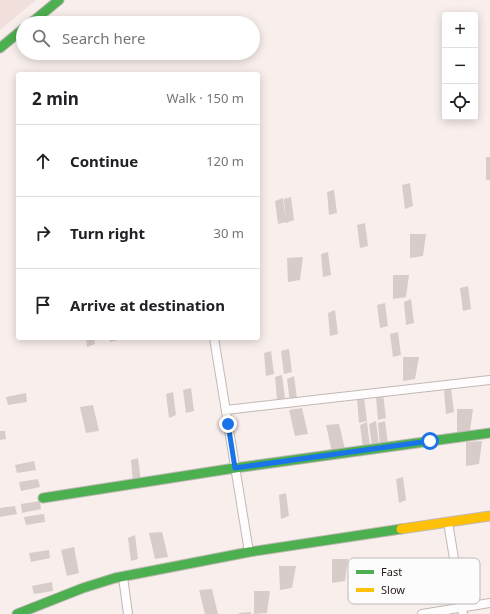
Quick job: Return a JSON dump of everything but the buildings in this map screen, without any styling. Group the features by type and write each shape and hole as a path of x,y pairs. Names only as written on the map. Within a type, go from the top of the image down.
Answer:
{"main road":[{"path":"39,16 59,0"},
{"path":"0,48 16,35"},
{"path":"43,498 235,468 490,433"},
{"path":"17,614 83,588 123,577 249,552 490,516"}],"street":[{"path":"214,340 249,552"},
{"path":"226,410 490,380"},
{"path":"448,522 454,558"},
{"path":"123,577 128,614"},
{"path":"422,614 463,611 490,603"}],"shaded area":[{"path":"0,0 36,0 16,16 0,30"}],"traffic: fast":[{"path":"40,16 59,0"},
{"path":"0,48 16,35"},
{"path":"43,498 235,468 490,433"},
{"path":"17,614 83,588 115,578 249,552 401,529"}],"traffic: slow":[{"path":"401,529 490,516"}],"route":[{"path":"228,424 235,468 430,441"}]}
